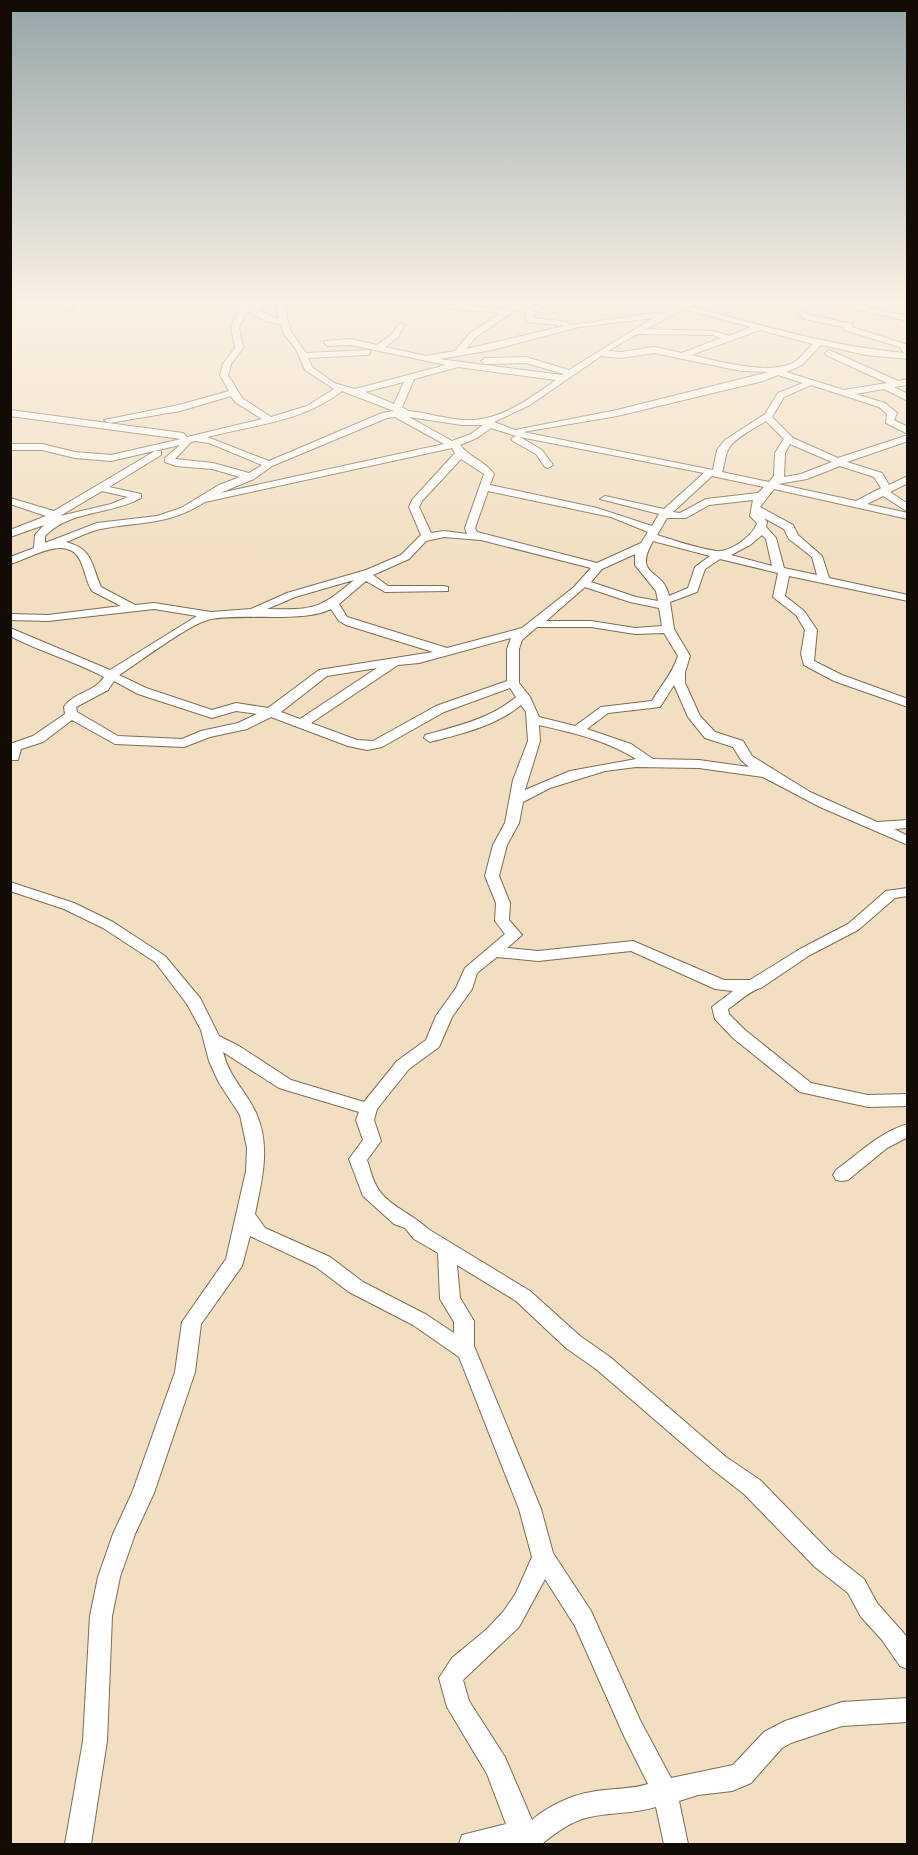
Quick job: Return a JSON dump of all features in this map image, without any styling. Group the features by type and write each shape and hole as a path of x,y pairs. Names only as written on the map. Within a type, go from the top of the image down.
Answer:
{"street":[{"path":"230,388 232,393 249,409 268,419"},
{"path":"10,447 42,447 75,455 116,458 193,440 311,406 329,398 339,388 355,392 399,411 457,446 486,468 489,474 470,528 477,538"},
{"path":"355,392 374,388"},
{"path":"399,411 407,388"},
{"path":"250,612 291,595 369,574 405,557 424,538 426,531 418,521 414,507 417,500 457,446 487,423 547,388"},
{"path":"202,500 508,433 617,413 716,388"},
{"path":"799,388 781,395 767,417 724,447 721,463 713,473 666,514 639,556 640,565 654,578 665,603 668,629 684,656 679,675 681,691 702,728 710,735 738,744 746,759 771,775 839,812 908,841"},
{"path":"828,388 882,405 892,413 890,421 908,431"},
{"path":"843,393 871,388"},
{"path":"889,388 908,398"},
{"path":"98,423 180,408 232,393"},
{"path":"10,561 107,524 159,519 252,475 269,464 399,411 471,424 487,423 539,452 548,465"},
{"path":"10,413 98,423 193,440 211,441 269,464"},
{"path":"767,417 789,440 878,475 884,487 908,509"},
{"path":"508,433 774,484 908,516"},
{"path":"774,484 803,477 908,438"},
{"path":"10,534 55,515 167,449 193,440"},
{"path":"193,440 171,456 170,461 213,466 252,475 337,471"},
{"path":"583,583 633,600 665,603 693,590 700,567 755,537 761,528 762,522 755,516 757,501 779,477 780,453 789,440"},
{"path":"116,458 126,472"},
{"path":"857,505 884,487 905,480"},
{"path":"485,487 520,497 616,517 650,538 781,570 905,596"},
{"path":"42,547 40,535 55,523 116,505 137,496 101,488"},
{"path":"605,499 682,516 706,502 762,496"},
{"path":"10,501 55,515"},
{"path":"756,510 789,527 793,537 817,556 824,579"},
{"path":"761,528 771,538 781,570 779,597 800,613 811,630 807,658 809,663 822,672 908,703"},
{"path":"424,538 444,534 477,538 556,554 597,567"},
{"path":"650,538 597,567 583,583 517,638 513,649 518,690 534,720 534,746 520,780 512,823 500,845 492,876 503,903 502,921 514,935 471,971 464,989 444,1016 428,1049 403,1065 368,1109 365,1120 372,1141 358,1159 369,1191 400,1219 411,1222 421,1234 523,1296 573,1342 603,1363 719,1463 752,1487 823,1560 856,1586 869,1610 890,1632 908,1658"},
{"path":"10,555 42,547 68,546 83,553 88,560 96,589 131,607"},
{"path":"369,574 385,589 444,589"},
{"path":"10,617 48,618 154,606 212,615 250,612 306,613 333,603 369,574"},
{"path":"333,603 337,612 350,623 444,651"},
{"path":"560,603 584,624"},
{"path":"71,714 72,704 104,687 111,670 188,624 212,615"},
{"path":"71,714 116,740 184,743 207,734 234,730 270,712 323,674 395,662 530,628 584,624 635,631 668,629"},
{"path":"10,631 111,670 142,691 212,714 236,707 270,712 367,746 377,744 440,710 518,690"},
{"path":"303,723 395,662"},
{"path":"579,729 605,710 657,705 668,684 679,675"},
{"path":"430,738 495,718 518,690"},
{"path":"13,757 15,747 42,736 71,714"},
{"path":"534,720 579,729 626,747 648,761"},
{"path":"516,800 541,785 581,770 648,761 725,766 771,775"},
{"path":"875,826 908,824"},
{"path":"10,886 69,906 125,933 160,959 194,1002 227,1083 248,1114 255,1136 255,1171 235,1261 192,1322 185,1372 143,1493 124,1534 109,1577 101,1616 95,1741 78,1845"},
{"path":"494,952 538,956 633,946 721,985 735,988 746,986 853,927 891,894 908,891"},
{"path":"746,986 740,994 720,1007 721,1016 739,1034 802,1086 868,1101 908,1100"},
{"path":"211,1039 233,1050 285,1084 368,1109"},
{"path":"842,1175 857,1165 880,1143 908,1130"},
{"path":"245,1214 258,1233 323,1262 357,1287 383,1303 420,1320 465,1350"},
{"path":"447,1250 450,1299 464,1322 465,1350 530,1509 543,1557 583,1619 632,1728 665,1792 676,1845"},
{"path":"527,1836 491,1756 455,1696 452,1678 458,1667 497,1635 513,1617 523,1602 543,1557"},
{"path":"471,1845 527,1836 574,1809 591,1804 633,1801 665,1792 732,1779 742,1774 772,1740 785,1733 842,1714 908,1710"}]}
